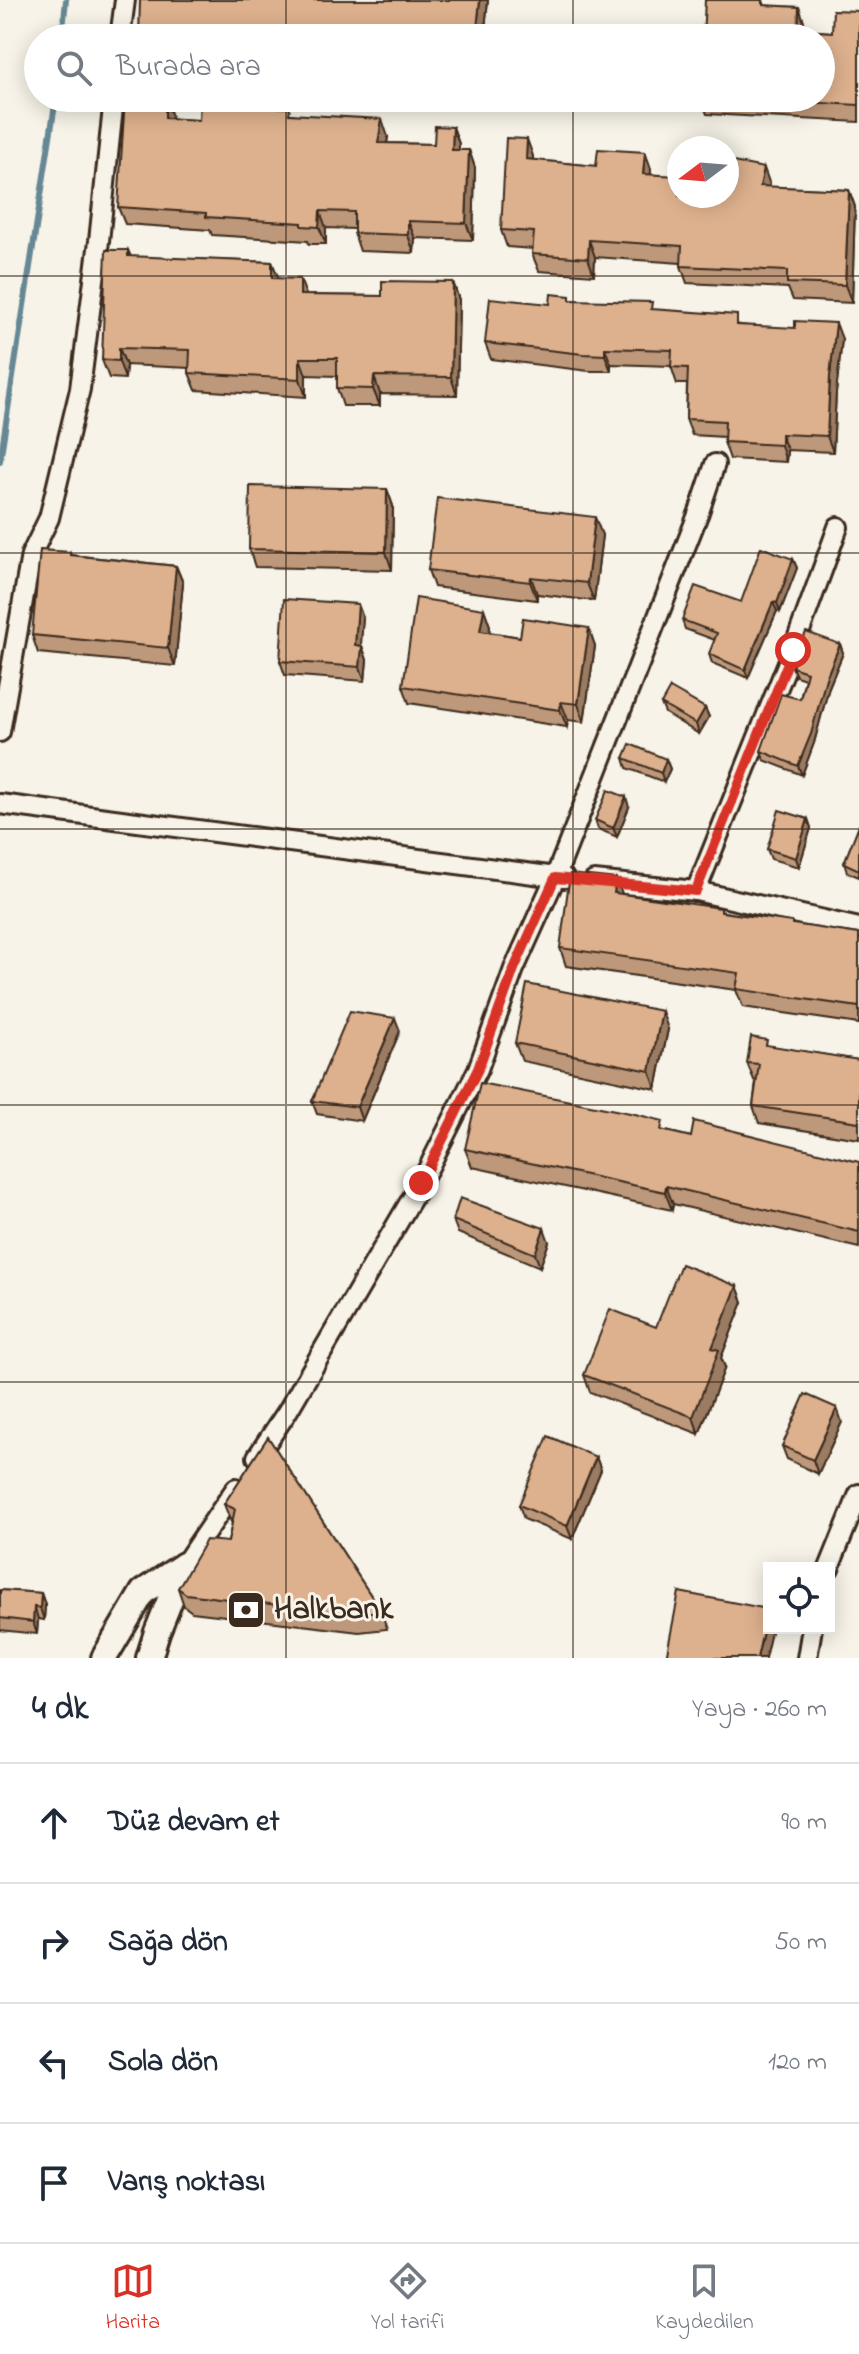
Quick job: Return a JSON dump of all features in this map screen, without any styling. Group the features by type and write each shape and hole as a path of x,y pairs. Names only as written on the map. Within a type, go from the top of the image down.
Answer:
{"street":[{"path":"122,24 125,0"},
{"path":"0,732 31,555 49,518 80,389 113,112"},
{"path":"149,1658 184,1565 287,1412 421,1183 478,1069 514,969 555,878 715,464"},
{"path":"696,891 793,650 838,527"},
{"path":"0,804 555,878 696,891 859,928"},
{"path":"831,1562 859,1494"},
{"path":"104,1658 143,1592 184,1565"},
{"path":"807,1658 811,1634"}],"building":[{"path":"140,0 480,0 477,24 139,24"},
{"path":"705,0 763,0 763,5 799,7 798,24 704,24"},
{"path":"833,10 859,11 859,105 835,104"},
{"path":"124,112 165,112 165,118 199,120 199,112 289,112 382,119 378,143 434,144 435,126 453,127 452,150 469,150 466,223 408,221 408,235 354,233 354,212 320,211 319,227 302,226 302,223 206,217 206,213 118,207"},
{"path":"506,138 527,139 526,159 596,166 598,149 645,152 643,174 667,175 667,208 739,208 739,163 764,168 760,186 849,190 845,285 787,283 787,271 681,266 682,246 589,240 588,258 532,254 534,232 501,230"},
{"path":"106,250 128,250 128,256 272,262 272,278 300,279 300,295 382,296 382,281 453,282 451,377 374,376 373,389 337,388 337,358 300,358 300,379 189,373 190,350 119,348 119,361 102,360"},
{"path":"551,294 570,296 570,300 652,302 651,309 737,315 737,325 795,328 795,321 836,323 827,436 781,434 781,445 724,442 725,421 686,419 688,368 671,367 672,350 605,348 605,355 485,343 490,298 550,304"},
{"path":"250,486 387,489 386,552 249,549"},
{"path":"437,498 595,517 587,583 531,577 530,582 428,570"},
{"path":"761,547 793,559 777,603 773,602 745,670 709,654 717,633 682,620 695,586 741,602"},
{"path":"40,550 176,566 168,648 32,635"},
{"path":"416,598 484,609 480,631 520,637 523,618 589,628 578,704 561,702 560,710 403,686"},
{"path":"284,599 358,604 355,645 362,646 360,667 280,661"},
{"path":"806,632 840,644 798,766 761,751 781,694 800,699 807,672 792,667"},
{"path":"670,688 705,708 696,724 661,704"},
{"path":"630,744 666,759 661,773 624,758"},
{"path":"608,790 626,797 613,828 595,820"},
{"path":"779,810 808,819 796,858 767,849"},
{"path":"859,825 859,870 844,863"},
{"path":"570,874 616,879 614,893 721,908 721,912 859,934 859,1007 736,989 739,973 560,948"},
{"path":"527,984 662,1011 650,1071 515,1043"},
{"path":"350,1011 395,1018 357,1107 312,1101"},
{"path":"751,1037 767,1040 766,1045 859,1060 859,1122 753,1106 759,1064 747,1063"},
{"path":"480,1083 663,1121 661,1130 691,1137 694,1121 859,1162 859,1232 666,1186 665,1192 465,1149"},
{"path":"460,1198 544,1228 535,1254 453,1220"},
{"path":"681,1264 737,1286 712,1348 719,1350 693,1417 584,1375 610,1309 656,1327"},
{"path":"805,1394 837,1408 813,1460 782,1446"},
{"path":"548,1436 596,1457 567,1526 519,1505"},
{"path":"268,1437 381,1611 352,1614 186,1594 178,1588 206,1540 228,1542 235,1509 224,1504"},
{"path":"0,1590 41,1593 40,1608 34,1607 33,1622 0,1618"},
{"path":"679,1592 763,1608 763,1631 757,1658 666,1658"}],"waterway":[{"path":"63,24 66,0"},
{"path":"0,461 54,112"}],"place":[{"name":"Halkbank","path":"246,1610"}],"route":[{"path":"421,1183 478,1069 514,969 555,878 696,891 793,650"}]}
